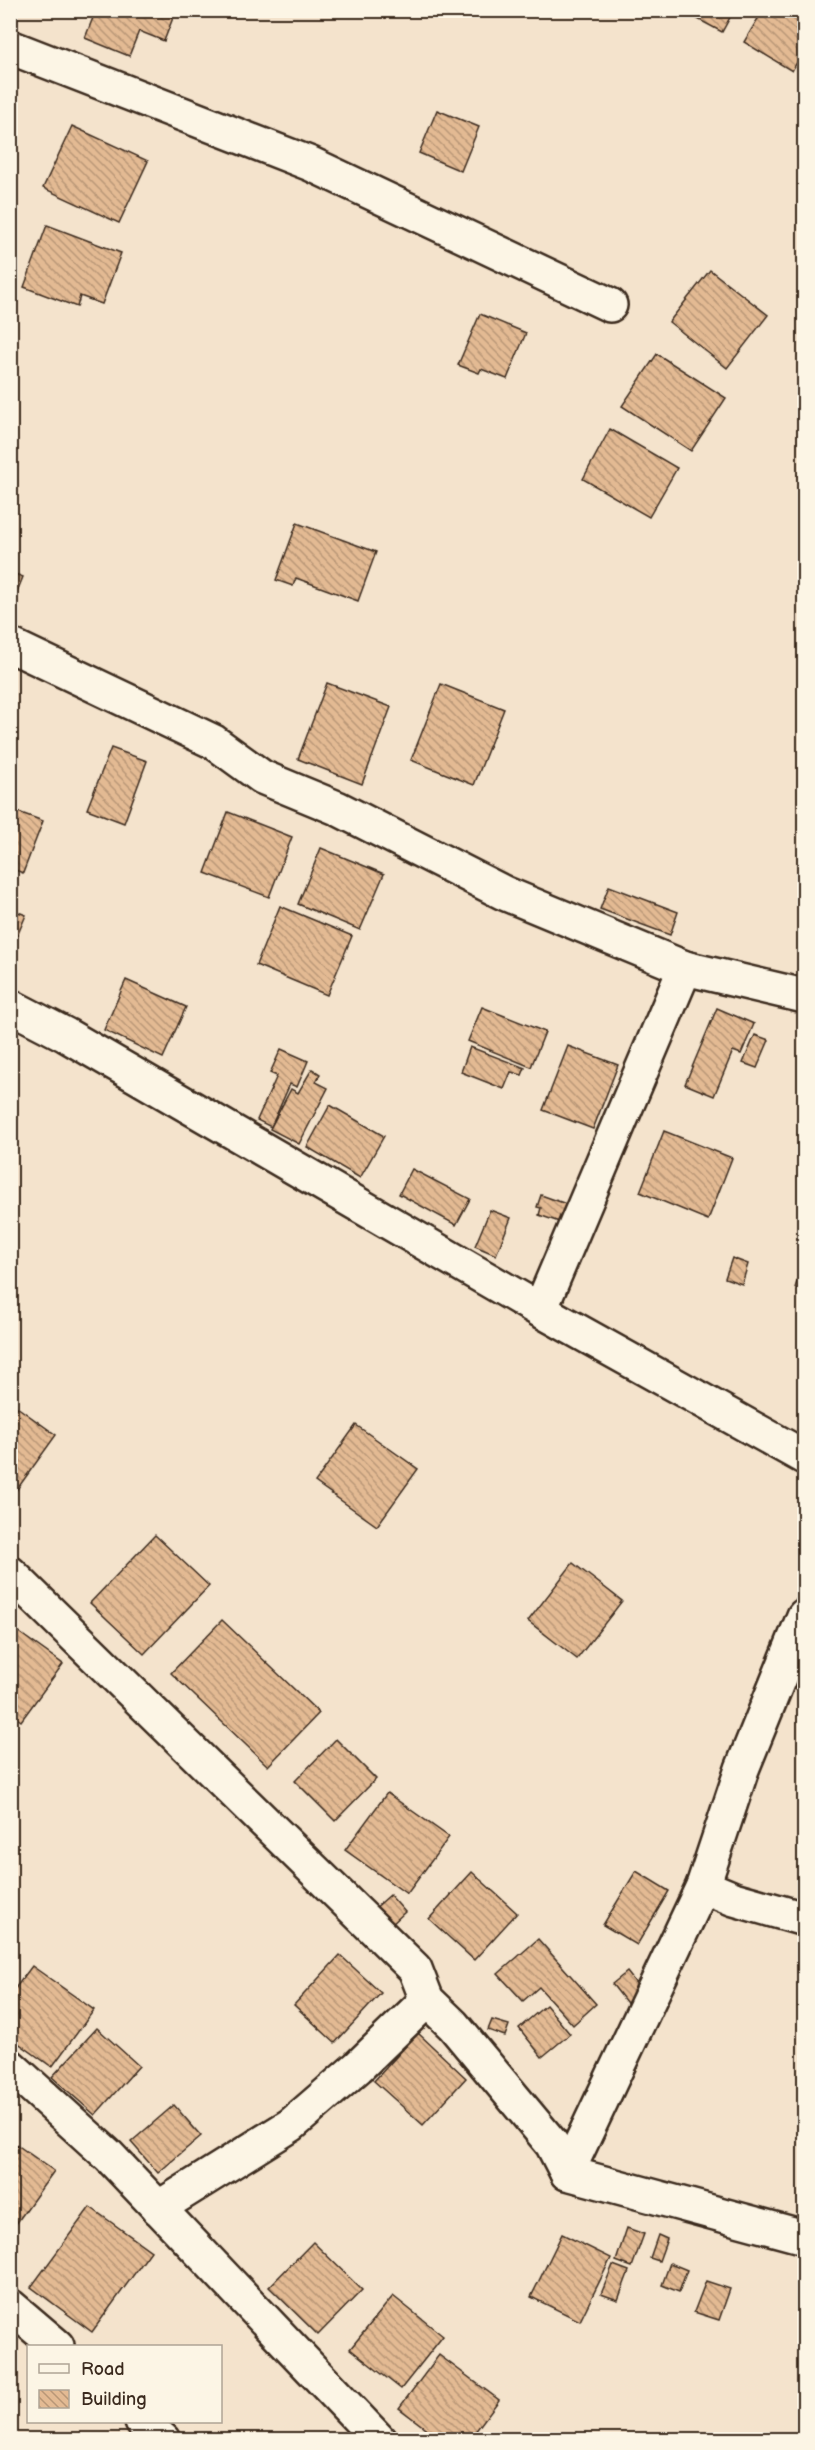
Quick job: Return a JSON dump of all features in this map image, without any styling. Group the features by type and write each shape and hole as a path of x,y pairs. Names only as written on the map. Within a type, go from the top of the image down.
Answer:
{"street":[{"path":"10,48 311,164 610,305"},
{"path":"10,645 214,742 262,777 337,808 504,893 685,968 804,996"},
{"path":"540,1310 685,968"},
{"path":"10,1006 66,1035 540,1310 804,1457"},
{"path":"10,1573 415,1969 427,2000 468,2042 552,2144 567,2173 804,2237"},
{"path":"567,2173 702,1886 742,1769 804,1616"},
{"path":"702,1886 734,1899 804,1919"},
{"path":"158,2208 291,2125 358,2067 427,2000"},
{"path":"10,2066 109,2156 378,2439"},
{"path":"10,2306 56,2345"},
{"path":"144,2423 163,2439"}],"building":[{"path":"96,10 176,10 164,41 139,31 129,56 85,38"},
{"path":"681,10 734,10 722,32"},
{"path":"763,10 804,10 804,50 792,71 744,42"},
{"path":"437,110 479,127 461,171 419,153"},
{"path":"72,126 148,161 119,223 43,188"},
{"path":"47,225 121,253 102,304 80,296 77,307 24,287"},
{"path":"710,270 768,315 727,368 669,322"},
{"path":"480,314 526,333 507,379 481,369 479,373 458,365"},
{"path":"657,354 726,398 691,451 622,406"},
{"path":"610,429 677,468 649,517 583,479"},
{"path":"297,523 376,552 358,601 296,578 293,586 276,580"},
{"path":"10,572 23,577 10,609"},
{"path":"327,683 391,707 362,784 298,759"},
{"path":"441,684 504,709 474,785 411,760"},
{"path":"111,748 147,761 124,823 87,809"},
{"path":"10,809 43,821 23,873 10,868"},
{"path":"228,812 292,837 269,897 205,873"},
{"path":"321,848 384,874 360,930 298,904"},
{"path":"609,886 678,912 670,935 600,909"},
{"path":"280,906 352,936 327,995 256,965"},
{"path":"10,909 26,915 10,953"},
{"path":"126,980 186,1007 163,1058 104,1030"},
{"path":"482,1007 545,1032 531,1067 468,1041"},
{"path":"717,1008 754,1024 741,1054 733,1051 714,1096 685,1084"},
{"path":"755,1035 769,1040 757,1068 743,1063"},
{"path":"568,1046 618,1065 593,1129 543,1110"},
{"path":"470,1047 525,1068 522,1075 511,1072 504,1089 461,1072"},
{"path":"281,1049 308,1061 297,1087 290,1084 271,1127 257,1120 277,1076 270,1073"},
{"path":"312,1069 320,1074 316,1082 328,1088 299,1144 270,1129 291,1089 298,1093"},
{"path":"330,1105 384,1136 360,1178 307,1147"},
{"path":"664,1131 732,1158 708,1220 640,1192"},
{"path":"412,1169 470,1199 456,1225 399,1194"},
{"path":"541,1195 572,1206 565,1224 539,1215 541,1208 537,1207"},
{"path":"490,1210 511,1218 496,1255 475,1246"},
{"path":"732,1258 748,1264 742,1284 725,1278"},
{"path":"804,1260 804,1291 795,1288"},
{"path":"10,1402 56,1435 15,1492 10,1489"},
{"path":"356,1425 418,1469 377,1526 315,1482"},
{"path":"155,1535 209,1586 144,1654 90,1603"},
{"path":"573,1563 622,1601 577,1659 528,1621"},
{"path":"222,1620 319,1713 268,1766 171,1673"},
{"path":"10,1626 63,1664 21,1721 10,1713"},
{"path":"336,1739 376,1779 335,1821 295,1781"},
{"path":"387,1793 449,1837 407,1894 345,1850"},
{"path":"636,1871 669,1891 637,1945 603,1925"},
{"path":"472,1872 517,1913 474,1960 429,1919"},
{"path":"390,1895 405,1912 389,1927 373,1910"},
{"path":"538,1939 596,2004 573,2025 539,1987 523,2001 498,1974"},
{"path":"340,1955 381,1993 335,2043 294,2005"},
{"path":"32,1966 94,2010 52,2067 10,2037 10,1995"},
{"path":"627,1972 645,1995 630,2007 612,1984"},
{"path":"546,2005 570,2034 542,2057 519,2028"},
{"path":"492,2020 509,2025 505,2036 488,2030"},
{"path":"97,2028 139,2066 95,2115 52,2077"},
{"path":"418,2033 466,2078 423,2125 374,2081"},
{"path":"174,2105 201,2136 158,2173 131,2142"},
{"path":"10,2140 54,2171 13,2228 10,2227"},
{"path":"90,2207 151,2251 92,2332 31,2287"},
{"path":"627,2228 644,2234 632,2267 616,2261"},
{"path":"562,2234 611,2258 580,2321 531,2297"},
{"path":"658,2235 667,2239 659,2261 650,2258"},
{"path":"313,2242 362,2290 318,2335 269,2287"},
{"path":"670,2263 687,2270 679,2292 662,2285"},
{"path":"613,2265 629,2271 618,2300 601,2294"},
{"path":"706,2281 730,2289 719,2320 694,2312"},
{"path":"393,2296 443,2336 401,2389 350,2349"},
{"path":"439,2355 499,2400 469,2440 441,2440 399,2408"}]}
